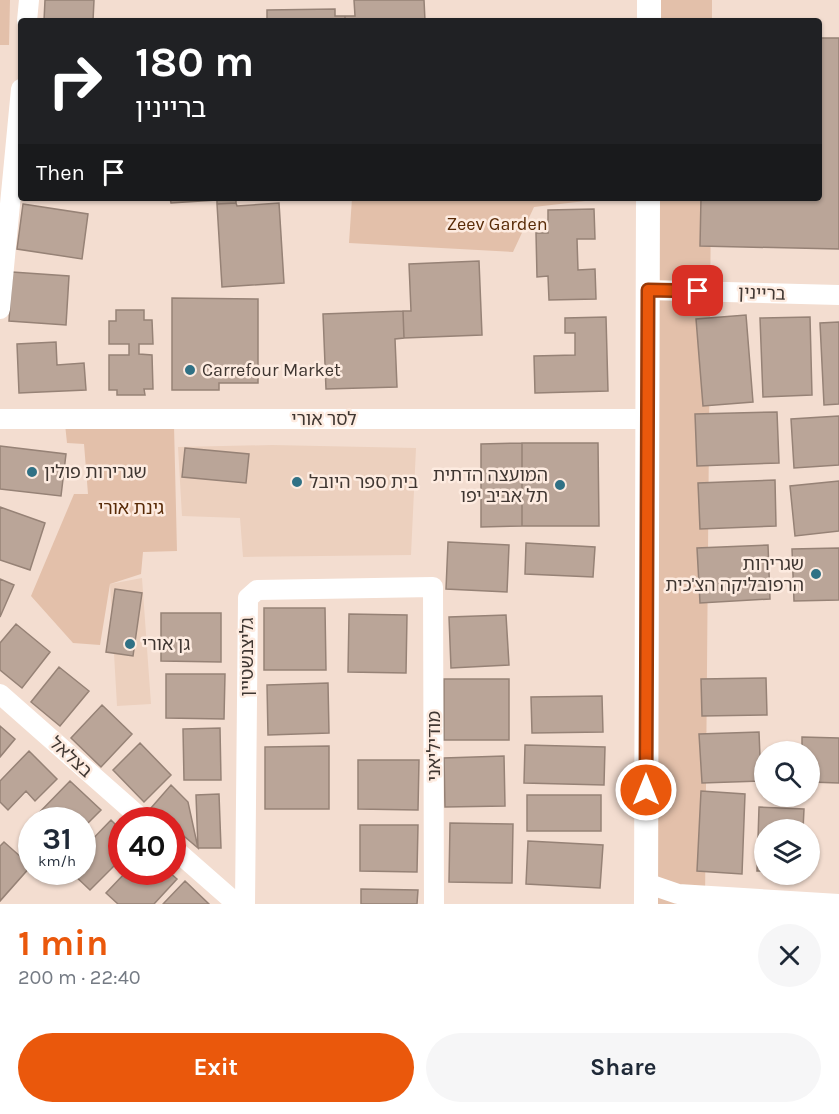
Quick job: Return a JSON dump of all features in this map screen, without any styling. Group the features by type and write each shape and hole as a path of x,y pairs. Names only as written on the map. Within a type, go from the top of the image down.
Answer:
{"street":[{"path":"27,18 29,0"},
{"path":"649,0 649,18"},
{"path":"0,309 18,120"},
{"path":"648,201 646,893 839,904"},
{"name":"בריינין","path":"648,290 839,295"},
{"name":"לסר אורי","path":"0,419 648,419"},
{"name":"גליצנשטיין","path":"245,904 248,598 257,590 433,587"},
{"name":"מודיליאני","path":"433,587 434,904"},
{"name":"בצלאל","path":"0,694 128,807"},
{"path":"186,859 237,904"}],"shaded area":[{"name":"בית ספר היובל","path":"272,445 416,448 411,555 243,557 240,518 182,516 178,447"},
{"name":"גן אורי","path":"142,578 151,704 117,706 110,584"}],"green space":[{"path":"0,0 10,0 9,45 0,45"},
{"path":"650,0 712,0 712,18 650,18"},
{"name":"Zeev Garden","path":"352,201 585,201 534,207 513,252 349,243"},
{"path":"649,201 711,201 705,904 655,904"},
{"name":"גינת אורי","path":"65,424 174,425 177,551 143,552 141,574 110,584 100,645 73,643 31,596 74,494 88,494 84,444 67,443"}],"building":[{"path":"45,0 94,0 93,18 44,18"},
{"path":"354,0 424,0 425,18 345,18 345,16 355,16"},
{"path":"335,9 335,16 345,16 345,18 267,18 267,10"},
{"path":"822,38 839,38 839,249 700,246 701,201 822,201"},
{"path":"171,201 202,201 171,203"},
{"path":"217,201 236,201 236,203 217,204"},
{"path":"236,203 237,206 279,203 284,283 222,287 217,204"},
{"path":"23,204 88,214 82,259 17,249"},
{"path":"594,209 595,239 577,239 578,270 595,269 596,299 549,300 548,276 537,277 536,233 548,233 548,210"},
{"path":"479,261 482,335 404,338 403,311 411,311 409,264"},
{"path":"12,272 69,276 66,325 9,321"},
{"path":"172,298 258,299 258,383 219,383 219,390 172,390"},
{"path":"116,310 144,310 144,320 152,320 153,344 139,344 139,354 152,355 153,389 144,389 145,395 117,395 117,390 109,390 109,355 129,355 129,344 109,344 109,321 116,321"},
{"path":"403,311 404,338 395,339 397,387 326,389 323,314"},
{"path":"746,315 753,402 703,406 696,319"},
{"path":"606,317 608,391 535,393 534,356 575,355 575,333 565,333 565,318"},
{"path":"810,317 812,395 763,397 760,318"},
{"path":"839,322 839,404 824,405 820,323"},
{"path":"56,342 57,365 84,363 86,390 19,393 17,344"},
{"path":"777,412 779,463 697,466 695,414"},
{"path":"839,416 839,465 794,468 791,419"},
{"path":"522,443 522,526 481,527 481,444"},
{"name":"המועצה הדתית תל אביב יפו","path":"522,443 598,443 599,526 522,526"},
{"name":"שגרירות פולין","path":"0,446 66,454 61,496 0,489"},
{"path":"185,448 249,454 246,483 182,477"},
{"path":"775,480 776,526 700,529 698,483"},
{"path":"839,481 839,531 795,536 790,486"},
{"path":"0,507 45,523 30,570 0,560"},
{"path":"448,542 509,545 507,592 446,589"},
{"path":"526,543 595,547 593,577 525,574"},
{"path":"768,545 770,599 700,603 697,548"},
{"name":"שגרירות הרפובליקה הצ'כית","path":"839,548 839,600 794,601 792,549"},
{"path":"0,579 14,585 0,617"},
{"path":"115,589 142,593 133,656 106,652"},
{"path":"264,608 325,608 326,670 264,670"},
{"path":"161,613 221,613 221,662 161,661"},
{"path":"349,614 407,615 406,673 348,672"},
{"path":"506,615 509,665 451,668 449,617"},
{"path":"16,624 50,652 22,688 0,670 0,643"},
{"path":"59,667 89,691 60,726 31,702"},
{"path":"166,674 225,674 224,719 166,718"},
{"path":"766,678 767,715 702,716 701,679"},
{"path":"444,679 509,679 509,740 444,740"},
{"path":"328,683 329,733 268,735 267,685"},
{"path":"602,696 603,732 532,733 531,697"},
{"path":"102,705 132,734 101,767 71,738"},
{"path":"0,726 15,739 0,757"},
{"path":"220,728 221,780 184,780 183,729"},
{"path":"759,732 759,741 754,741 754,781 702,783 699,734"},
{"path":"802,737 839,738 839,783 820,782 820,741 802,741"},
{"path":"140,743 171,775 144,802 113,770"},
{"path":"525,745 605,747 604,785 524,783"},
{"path":"329,746 329,809 265,809 265,747"},
{"path":"29,751 57,779 35,801 26,791 8,810 0,802 0,781"},
{"path":"504,756 505,806 445,807 444,758"},
{"path":"358,760 419,760 418,810 358,809"},
{"path":"70,781 101,810 96,815 96,807 45,807"},
{"path":"171,785 188,802 198,848 186,838 186,807 152,807"},
{"path":"701,791 745,794 742,874 697,871"},
{"path":"219,794 221,848 198,848 196,795"},
{"path":"527,795 601,795 601,831 527,831"},
{"path":"759,807 804,809 804,819 759,819"},
{"path":"108,823 108,872 96,884 96,836"},
{"path":"450,823 513,824 512,883 449,882"},
{"path":"360,825 418,825 417,872 360,871"},
{"path":"528,841 603,845 600,888 526,884"},
{"path":"4,842 18,854 18,881 0,901 0,846"},
{"path":"186,882 209,904 163,904 181,885 186,885"},
{"path":"85,885 95,885 90,890"},
{"path":"114,885 171,885 154,904 118,904 106,893"},
{"path":"361,889 418,890 417,904 361,904"}],"place":[{"name":"Carrefour Market","path":"190,370"},
{"name":"שגרירות פולין","path":"32,472"},
{"name":"בית ספר היובל","path":"297,482"},
{"name":"המועצה הדתית תל אביב יפו","path":"560,485"},
{"name":"שגרירות הרפובליקה הצ'כית","path":"816,574"},
{"name":"גן אורי","path":"130,644"}],"route":[{"path":"646,790 648,290 698,291"}]}
